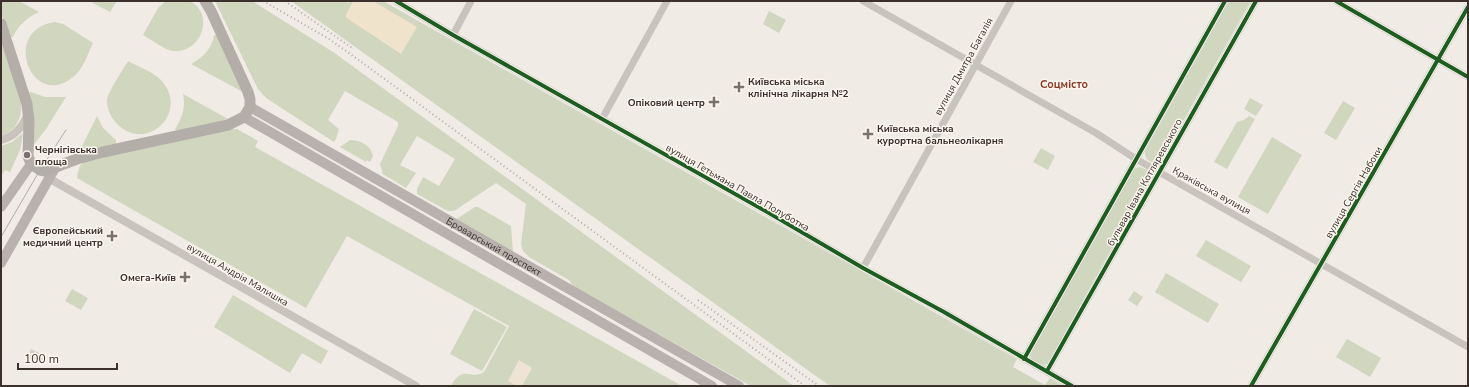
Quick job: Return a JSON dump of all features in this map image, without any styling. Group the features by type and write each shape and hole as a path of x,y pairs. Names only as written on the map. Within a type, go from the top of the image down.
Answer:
{"highway":[{"path":"1,24 27,104 28,156 31,164 40,170 45,171 76,159 103,152 228,125 244,117 250,107 248,92 205,1"}],"main road":[{"name":"Броварський проспект","path":"250,107 739,386"},
{"name":"Броварський проспект","path":"244,117 712,386"},
{"path":"1,207 31,164"},
{"path":"1,263 56,168"}],"street":[{"name":"вулиця Гетьмана Павла Полуботка","path":"396,1 453,35 770,213 863,268 944,312 1072,386"},
{"path":"453,35 471,1"},
{"path":"602,119 667,1"},
{"name":"Краківська вулиця","path":"863,1 1096,133 1136,159 1468,347"},
{"name":"вулиця Дмитра Багалія","path":"863,268 1011,1"},
{"name":"бульвар Івана Котляревського","path":"1024,359 1225,1"},
{"name":"бульвар Івана Котляревського","path":"1047,371 1256,1"},
{"path":"1336,1 1468,76"},
{"name":"вулиця Сергія Набоки","path":"1251,386 1468,7"},
{"path":"1,140 18,131 25,122 28,114"},
{"name":"вулиця Андрія Малишка","path":"50,179 416,386"}],"green space":[{"path":"1,1 19,1 39,12 24,22 13,37 9,37 1,13"},
{"path":"89,1 117,1 110,12"},
{"path":"166,1 191,2 198,8 202,15 202,32 191,46 183,50 173,51 162,47 143,35 158,8"},
{"path":"215,1 252,1 333,52 794,386 751,386 574,287 569,280 529,257 523,251 521,244 526,204 496,183 454,211 448,211 417,194 417,189 423,177 439,186 455,159 417,136 400,165 416,173 406,188 383,174 380,164 398,126 398,122 345,91 328,120 339,129 334,142 266,98 258,89"},
{"path":"291,1 344,1 348,3 350,1 383,1 1017,359 1013,367 1045,385 1050,378 1063,386 830,386"},
{"path":"1229,1 1251,1 1161,160 1155,163 1150,162 1145,155 1145,151"},
{"path":"769,11 786,20 779,33 763,24"},
{"path":"55,22 63,24 93,43 77,74 58,85 45,84 35,77 28,65 26,52 29,39 38,28"},
{"path":"214,35 218,35 243,92 191,64 206,52 213,40"},
{"path":"1,43 21,99 21,111 18,121 12,130 1,136"},
{"path":"128,61 157,76 169,92 171,105 167,117 160,126 149,132 137,134 125,130 113,119 108,110 108,96"},
{"path":"31,92 45,97 66,97 46,129 32,147 34,127 29,93"},
{"path":"183,94 228,119 178,132 175,129 183,112"},
{"path":"1250,98 1263,105 1256,116 1244,109"},
{"path":"1343,101 1355,108 1336,140 1324,133"},
{"path":"97,116 103,128 116,140 116,144 79,152"},
{"path":"1249,116 1255,119 1227,169 1214,162 1237,122 1244,120"},
{"path":"230,129 237,129 258,141 255,147 682,386 451,386 459,375 475,375 484,372 509,326 347,236 306,308 77,178 79,168 86,160"},
{"path":"23,133 20,150 10,172 5,170 1,176 1,146 12,142"},
{"path":"1272,137 1302,155 1268,214 1238,197"},
{"path":"350,140 361,142 370,149 373,156 370,162 367,160 366,162 340,147"},
{"path":"1041,148 1055,156 1048,170 1033,162"},
{"path":"1139,167 1148,170 1150,179 1048,363 1043,365 1038,364 1031,358 1030,355 1134,169"},
{"path":"475,207 478,207 511,226 513,252 455,220"},
{"path":"1206,240 1251,266 1241,282 1196,256"},
{"path":"1166,273 1219,304 1208,323 1155,292"},
{"path":"72,289 88,298 81,310 65,301"},
{"path":"1134,291 1143,297 1137,306 1128,300"},
{"path":"233,295 328,351 321,364 302,353 290,373 214,327"},
{"path":"474,309 507,327 482,371 450,354"},
{"path":"1347,339 1381,358 1370,377 1336,357"},
{"path":"31,349 45,356 41,364 27,357"}],"sand":[{"path":"353,1 373,1 417,27 401,54 345,17"}],"shaded area":[{"path":"519,360 532,368 522,386 517,386 508,381"}],"tram line":[{"path":"1,237 40,170 66,130"}],"railway":[{"path":"263,1 329,39 349,53 805,386"},
{"path":"285,1 352,48"},
{"path":"698,300 819,386"}],"cycle path":[{"path":"396,1 453,35 769,213 863,268 944,312 1072,386"},
{"path":"1024,359 1225,1"},
{"path":"1047,371 1256,1"},
{"path":"1336,1 1468,77"},
{"path":"1251,386 1468,7"}],"place":[{"name":"Київська міська клінічна лікарня №2","path":"739,87"},
{"name":"Опіковий центр","path":"714,102"},
{"name":"Київська міська курортна бальнеолікарня","path":"868,134"},
{"name":"Чернігівська площа","path":"27,155"},
{"name":"Європейський медичний центр","path":"112,236"},
{"name":"Омега-Київ","path":"185,277"}],"district":[{"name":"Соцмісто","path":"1064,84"}]}
